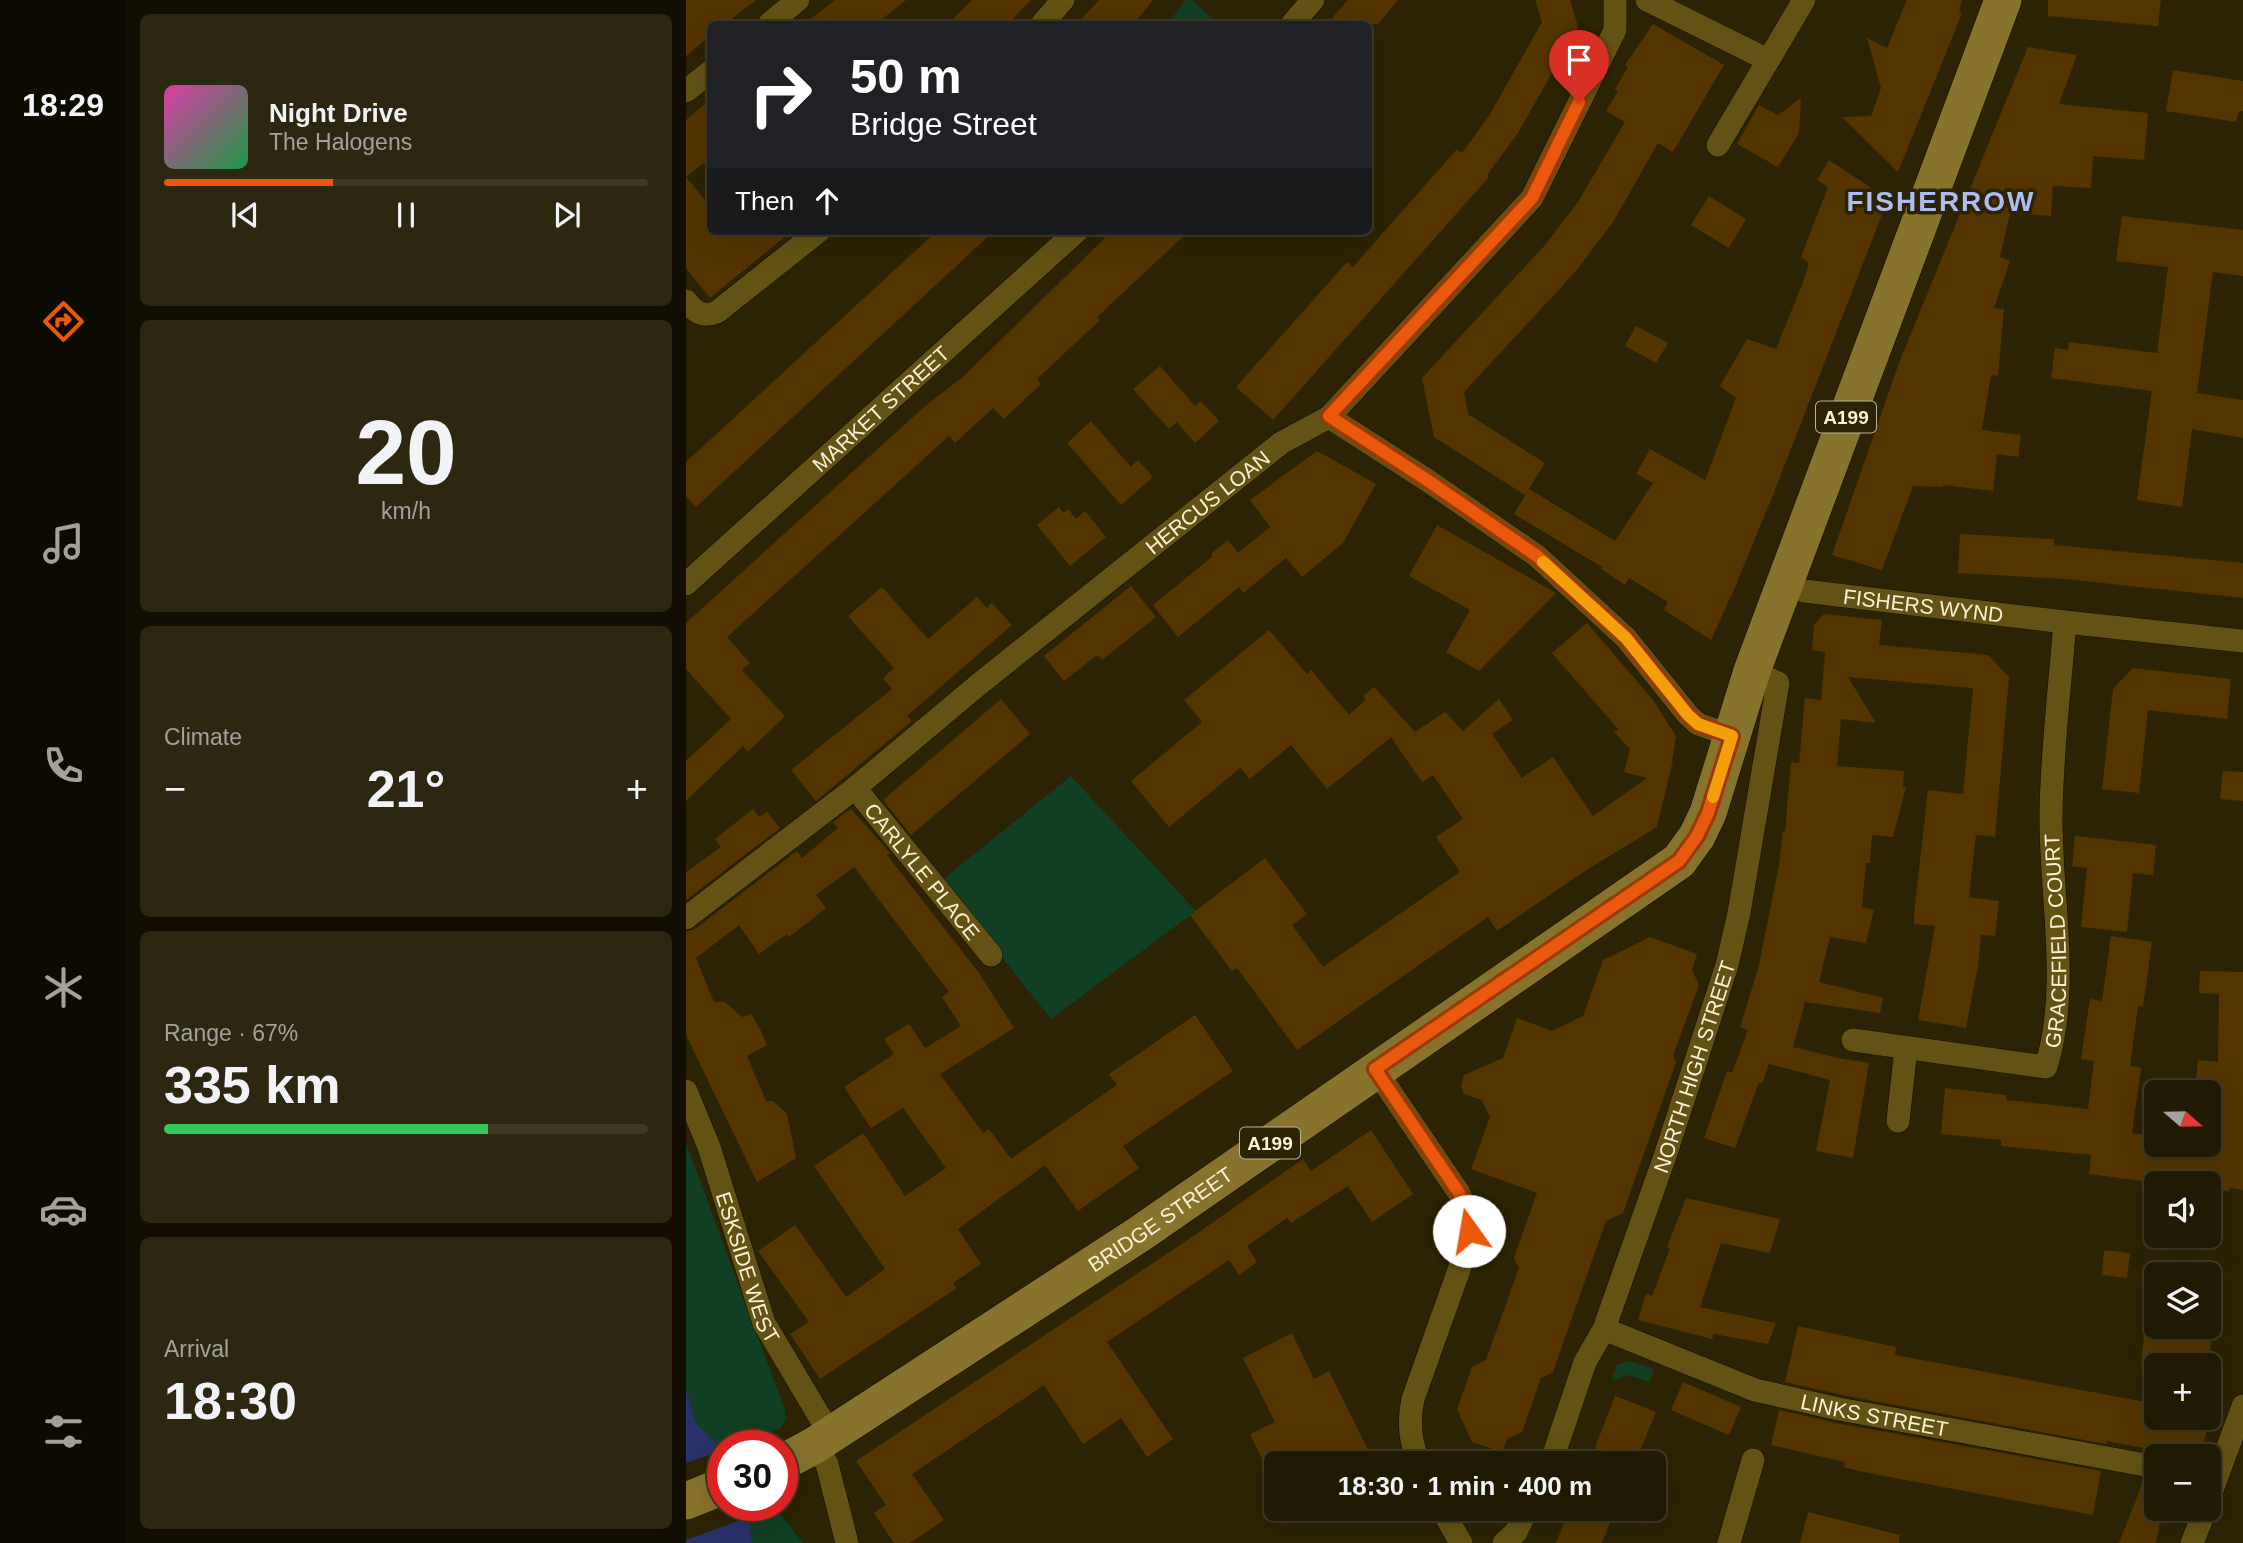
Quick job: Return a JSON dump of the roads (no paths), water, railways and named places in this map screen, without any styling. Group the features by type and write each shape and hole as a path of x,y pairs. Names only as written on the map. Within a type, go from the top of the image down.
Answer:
{"main road":[{"name":"A199","path":"1732,736 1783,584 2003,0"},
{"name":"BRIDGE STREET","path":"805,1450 1138,1235 1679,861 1697,836 1708,813 1732,736"},
{"path":"686,1501 707,1492"}],"street":[{"path":"773,21 798,0"},
{"path":"1045,21 1063,0"},
{"path":"1295,21 1313,0"},
{"name":"HERCUS LOAN","path":"686,918 855,788 978,685 1281,443 1329,416 1532,198 1615,30 1615,0"},
{"path":"1647,0 1768,60"},
{"path":"1718,145 1804,0"},
{"path":"686,91 707,74"},
{"path":"686,300 699,313 708,315 717,312 814,235"},
{"name":"MARKET STREET","path":"686,584 1073,235"},
{"path":"1329,416 1537,556 1626,638 1688,715 1698,724 1732,736"},
{"name":"FISHERS WYND","path":"1783,584 1804,591 2243,641"},
{"name":"GRACEFIELD COURT","path":"1853,1040 2046,1067 2053,1046 2058,981 2051,815 2053,755 2065,622"},
{"name":"NORTH HIGH STREET","path":"1555,1451 1585,1362 1604,1329 1665,1156 1727,965 1739,913 1778,683 1752,671"},
{"name":"CARLYLE PLACE","path":"855,788 991,955"},
{"path":"1898,1121 1906,1048"},
{"path":"1375,1069 1459,1193 1466,1211 1469,1231 1465,1253 1413,1399 1409,1415 1414,1451"},
{"name":"ESKSIDE WEST","path":"686,1091 709,1147 805,1450 827,1464 847,1543"},
{"name":"LINKS STREET","path":"1604,1329 1755,1390 1839,1409 2144,1465"},
{"path":"2221,1458 2243,1406"},
{"path":"1729,1543 1753,1460"},
{"path":"1448,1521 1461,1543"},
{"path":"1504,1543 1516,1532 1522,1521"},
{"path":"2192,1543 2201,1521"}],"water":[{"path":"686,1389 695,1422 707,1434 707,1521 750,1521 751,1543 686,1543"}],"district":[{"name":"FISHERROW","path":"1941,201"}]}
